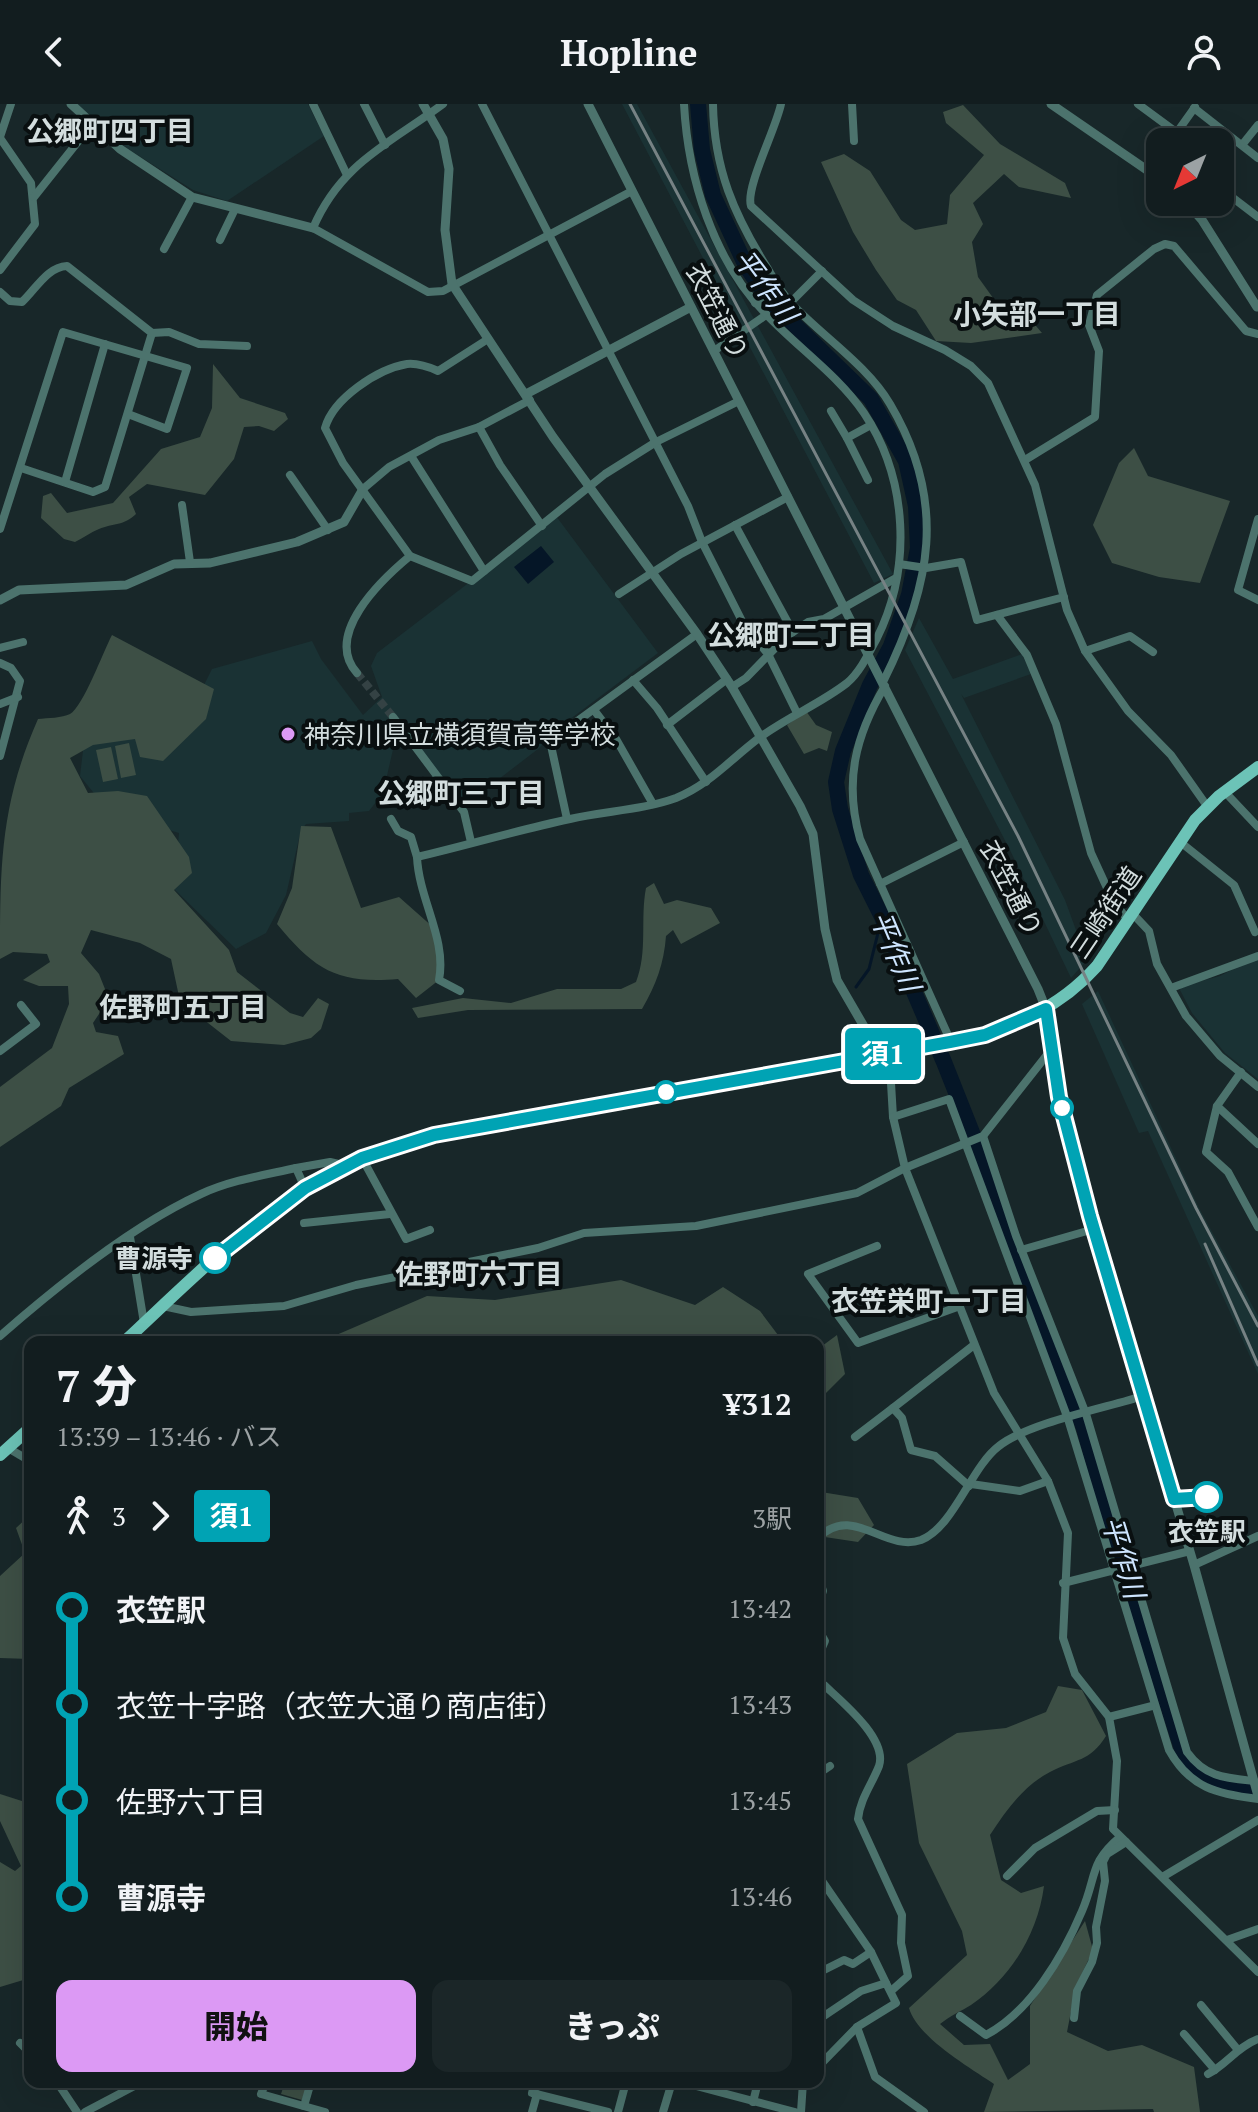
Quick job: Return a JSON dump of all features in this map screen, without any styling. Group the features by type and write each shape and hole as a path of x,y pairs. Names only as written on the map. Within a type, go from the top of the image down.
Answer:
{"main road":[{"name":"三崎街道","path":"130,1336 242,1234 305,1188 362,1158 434,1135 985,1035 1046,1009 1081,984 1130,917 1179,841 1207,806 1258,767"},
{"path":"4,1452 24,1434"}],"street":[{"path":"0,270 35,224 31,183 0,137 11,104"},
{"path":"71,104 120,149 192,197 313,228 428,292 443,291 632,191"},
{"path":"313,104 346,173"},
{"path":"364,104 385,145"},
{"path":"423,104 443,139 449,169 445,230 452,284 590,487 730,683 813,834 822,913 837,980 880,1054 891,1083 893,1117 905,1168 994,1393 1048,1481 1068,1533 1063,1583 1063,1638 1070,1665 1109,1717 1117,1761 1113,1829 1258,1972"},
{"path":"313,228 326,200 346,173 443,104"},
{"path":"482,104 610,350 744,625 768,654 797,713"},
{"name":"衣笠通り","path":"588,104 1046,1009 1050,1051 1094,1229 1190,1551 1258,1798"},
{"path":"417,857 567,819 678,797 706,782 760,737 848,682 870,658 881,631 901,564 899,506 888,462 871,425 845,390 766,315 736,275 707,217 689,150 684,104"},
{"path":"713,104 715,139 728,195 750,245 790,303 877,386 908,437 919,471 927,518 924,567 902,644 864,725 850,785 860,839 951,1042"},
{"path":"781,104 776,130 748,197 759,216 874,314 971,366 988,383 1035,485 1064,597 1085,651 1128,711 1171,755 1207,806"},
{"path":"852,104 854,141"},
{"path":"1051,104 1146,169"},
{"path":"1138,104 1171,128"},
{"path":"1179,128 1195,106 1258,158"},
{"path":"34,197 92,124"},
{"path":"1242,145 1258,125"},
{"path":"164,249 192,197"},
{"path":"1234,199 1258,217"},
{"path":"220,240 235,209"},
{"path":"1198,216 1257,308"},
{"path":"1025,460 1095,417 1099,351 1089,325 1097,295 1154,249 1165,244 1174,246 1246,331 1258,334"},
{"path":"0,292 10,301 22,302 49,272 67,266 152,333 169,332 199,344 247,346"},
{"path":"790,303 822,271"},
{"path":"756,302 776,286"},
{"path":"0,600 19,590 126,585 174,564 210,563 240,557 328,530 344,522 363,489 389,467 439,440 479,427 610,350 691,307"},
{"path":"714,351 766,315"},
{"path":"0,529 63,332 187,368 167,429 128,414"},
{"path":"21,468 93,492 105,487 152,333"},
{"path":"488,339 438,371 411,363 391,368 330,411 325,428 343,463 410,556 472,581 590,487 656,442 739,401"},
{"path":"65,482 105,344"},
{"path":"831,411 868,480"},
{"path":"847,438 871,425"},
{"path":"479,427 500,465 542,526"},
{"path":"411,456 484,571"},
{"path":"290,475 328,530"},
{"path":"619,594 702,542 788,497"},
{"path":"182,505 190,562"},
{"path":"1258,519 1238,590 1258,600"},
{"path":"735,525 793,632"},
{"path":"357,673 348,663 346,636 366,599 410,556"},
{"path":"901,564 924,567 961,562 977,620 1064,597"},
{"path":"667,725 730,683 746,678 793,632 896,578"},
{"path":"997,615 1027,655 1056,724 1091,853 1113,901 1149,931 1157,964 1202,1036 1220,1056 1258,1087"},
{"path":"567,819 550,741 697,634"},
{"path":"1085,651 1130,636 1153,652"},
{"path":"0,648 23,642"},
{"path":"0,663 18,674 18,697 0,756"},
{"path":"633,680 706,782"},
{"path":"0,704 18,697"},
{"path":"594,710 616,739 653,804"},
{"path":"393,717 464,812 471,842"},
{"path":"1224,791 1258,827"},
{"path":"391,819 398,831 411,837 417,857 424,904 443,960 439,980 460,991"},
{"path":"1179,841 1234,885 1255,932"},
{"path":"880,884 964,842"},
{"path":"1171,988 1258,956"},
{"path":"0,1051 36,1024 21,1005"},
{"path":"163,1306 191,1312 284,1306 356,1285 538,1248 584,1233 696,1226 857,1193 905,1168 982,1136 1050,1051"},
{"path":"1241,1072 1217,1106 1206,1152 1228,1172 1258,1227"},
{"path":"893,1117 949,1099 1068,1419 1115,1571 1152,1706 1169,1750 1188,1776 1216,1794 1258,1798"},
{"path":"1217,1106 1258,1144"},
{"path":"982,1136 1021,1250 1086,1414 1187,1752 1195,1764 1214,1777 1254,1782"},
{"path":"362,1158 406,1239 430,1230"},
{"path":"0,1336 47,1296 130,1237 200,1194 238,1181 296,1168 330,1162 344,1166"},
{"path":"296,1168 305,1188"},
{"path":"304,1223 390,1214"},
{"path":"1021,1250 1094,1229"},
{"path":"130,1237 142,1336"},
{"path":"877,1246 808,1274 858,1343 960,1306"},
{"path":"855,1437 974,1345"},
{"path":"824,1534 836,1525 853,1525 896,1540 918,1541 936,1529 997,1447 1019,1435 1143,1396"},
{"path":"893,1408 902,1418 911,1450 935,1456 970,1485 1020,1491 1048,1481"},
{"path":"4,1452 24,1459"},
{"path":"1194,1565 1258,1536"},
{"path":"1063,1583 1190,1551"},
{"path":"824,1685 861,1719 879,1752 880,1763 859,1807 858,1819 902,1915 901,1943 908,1976 888,1987 861,1991 824,2016"},
{"path":"1109,1717 1152,1706"},
{"path":"824,1770 830,1766"},
{"path":"1007,1876 1035,1848 1097,1811 1115,1810"},
{"path":"1164,1876 1258,1820"},
{"path":"960,2016 986,2035 1008,2023 1069,1940 1100,1853 1123,1839"},
{"path":"1074,2018 1077,1991 1092,1962 1097,1943 1096,1927 1105,1881 1103,1862 1123,1839"},
{"path":"824,1884 871,1952 896,2003 857,2027 824,2061"},
{"path":"1227,1940 1258,1929"},
{"path":"824,1970 844,1960 853,1964 871,1952"},
{"path":"1201,2005 1238,2050"},
{"path":"857,2027 875,2077 924,2112"},
{"path":"1184,2034 1211,2072 1228,2063 1238,2050 1258,2039"},
{"path":"20,2043 24,2047"},
{"path":"61,2088 77,2112"},
{"path":"85,2112 131,2088"},
{"path":"264,2088 261,2094 325,2112"},
{"path":"304,2106 309,2088"},
{"path":"533,2088 532,2093 608,2112"},
{"path":"618,2112 624,2088"},
{"path":"663,2112 670,2088"},
{"path":"718,2088 753,2102 798,2112 800,2088"},
{"path":"753,2102 756,2088"},
{"path":"532,2112 537,2094"}],"shaded area":[{"path":"77,104 308,104 324,136 227,201 193,190 128,149"},
{"path":"622,104 637,104 893,574 874,583"},
{"name":"神奈川県立横須賀高等学校","path":"556,516 658,653 561,726 538,749 464,806 390,710 389,717 398,728 383,793 369,811 349,813 349,821 306,824 301,830 286,895 266,933 236,949 174,889 179,833 110,813 80,776 84,742 179,735 212,669 312,641 321,659 363,715 382,697 371,666 377,653"},
{"path":"541,546 554,562 528,584 514,567"},
{"path":"919,618 953,679 1022,654 1031,674 964,698 961,694 1065,900 1087,960 1071,978 1009,848 905,650"},
{"path":"1258,956 1258,1079 1225,1053 1192,1013 1180,990 1182,986 1220,976"},
{"path":"1098,991 1199,1208 1258,1316 1258,1374 1148,1131 1139,1133 1082,1004"}],"green space":[{"path":"963,105 1000,144 1065,183 1071,198 1019,187 1004,174 973,203 983,224 972,242 978,277 1001,309 1020,307 1042,333 971,343 936,341 916,310 897,300 876,270 853,232 821,162 844,154 870,171 901,220 915,230 947,224 950,195 984,155 946,123 943,112"},
{"path":"213,364 240,398 285,413 288,419 274,431 259,426 244,427 234,459 205,495 147,484 129,497 136,514 132,518 96,530 75,542 64,539 41,518 43,496 51,493 67,513 113,503 161,449 200,437 212,408"},
{"path":"1134,448 1148,476 1230,501 1200,583 1159,577 1112,563 1093,525 1119,463"},
{"path":"112,635 214,689 206,719 163,761 140,757 135,739 93,745 70,758 88,793 118,791 147,796 189,857 192,873 174,890 229,950 237,972 290,1013 303,1017 318,998 329,1004 321,1029 311,1038 284,1045 231,1041 180,1001 171,959 140,943 91,930 81,953 99,974 109,999 93,1023 96,1032 118,1036 124,1054 69,1088 61,1106 0,1147 0,1087 52,1048 69,1004 68,986 39,986 23,980 50,962 47,954 13,952 0,959 2,865 9,808 25,750 38,719 63,716 75,709"},
{"path":"806,711 816,725 832,732 827,751 819,748 804,754 787,725"},
{"path":"129,743 136,775 121,778 115,746"},
{"path":"111,747 118,779 103,782 96,750"},
{"path":"301,826 331,827 361,908 399,897 434,928 439,980 416,998 398,979 359,979 329,971 303,953 277,924 292,888"},
{"path":"654,883 664,904 677,900 711,908 720,923 681,944 673,930 666,936 658,974 642,1009 468,1010 418,1018 412,1008 463,998 511,1003 557,989 621,989 636,982 642,959 646,888"},
{"path":"621,1280 695,1305 723,1287 760,1311 778,1335 334,1336 427,1296 495,1300"},
{"path":"837,1335 845,1374 824,1395 824,1345"},
{"path":"824,1492 858,1498 874,1525 858,1542 824,1537"},
{"path":"24,1521 24,1550 16,1528"},
{"path":"24,1554 24,1659 0,1658 0,1576"},
{"path":"1058,1686 1082,1690 1106,1736 1088,1755 1031,1784 990,1835 1001,1880 1021,1893 1044,1886 1041,1904 1029,1937 1010,1968 985,1994 940,2024 964,2045 990,2044 1008,2080 1030,2064 1030,2006 1085,1921 1093,1950 1076,1986 1067,2032 1108,2051 1142,2045 1194,2067 1200,2112 1154,2112 1153,2109 984,2112 994,2084 933,2040 922,2030 909,2008 967,1955 962,1931 919,1843 907,1764 957,1733 1006,1728 1046,1712"},
{"path":"0,1794 24,1802 24,1980 0,1987 0,1862 15,1871 21,1866 0,1821"},
{"path":"283,2088 306,2088 302,2100 281,2094"}],"waterway":[{"name":"平作川","path":"698,104 702,150 713,195 746,266 770,301 871,399 906,461 916,506 918,548 909,595 891,646 870,685 843,751 836,782 840,809 861,875 944,1062 994,1188 1034,1310 1084,1428 1117,1548 1186,1761 1208,1782 1258,1790"},
{"path":"856,987 869,969 882,917"}],"tunnel":[{"path":"357,673 393,717"}],"railway":[{"path":"630,104 1018,836 1196,1208 1258,1326"},
{"path":"1205,1244 1258,1365"}],"bus line":[{"name":"須1","path":"215,1258 283,1202 344,1166 434,1135 985,1035 1046,1009 1059,1097 1090,1216 1174,1499 1207,1497"}],"place":[{"name":"神奈川県立横須賀高等学校","path":"288,734"},
{"name":"曹源寺","path":"215,1258"},
{"name":"衣笠駅","path":"1207,1497"}],"district":[{"name":"公郷町四丁目","path":"110,130"},
{"name":"小矢部一丁目","path":"1037,313"},
{"name":"公郷町二丁目","path":"791,634"},
{"name":"公郷町三丁目","path":"461,792"},
{"name":"佐野町五丁目","path":"183,1006"},
{"name":"佐野町六丁目","path":"479,1273"},
{"name":"衣笠栄町一丁目","path":"929,1300"}]}
